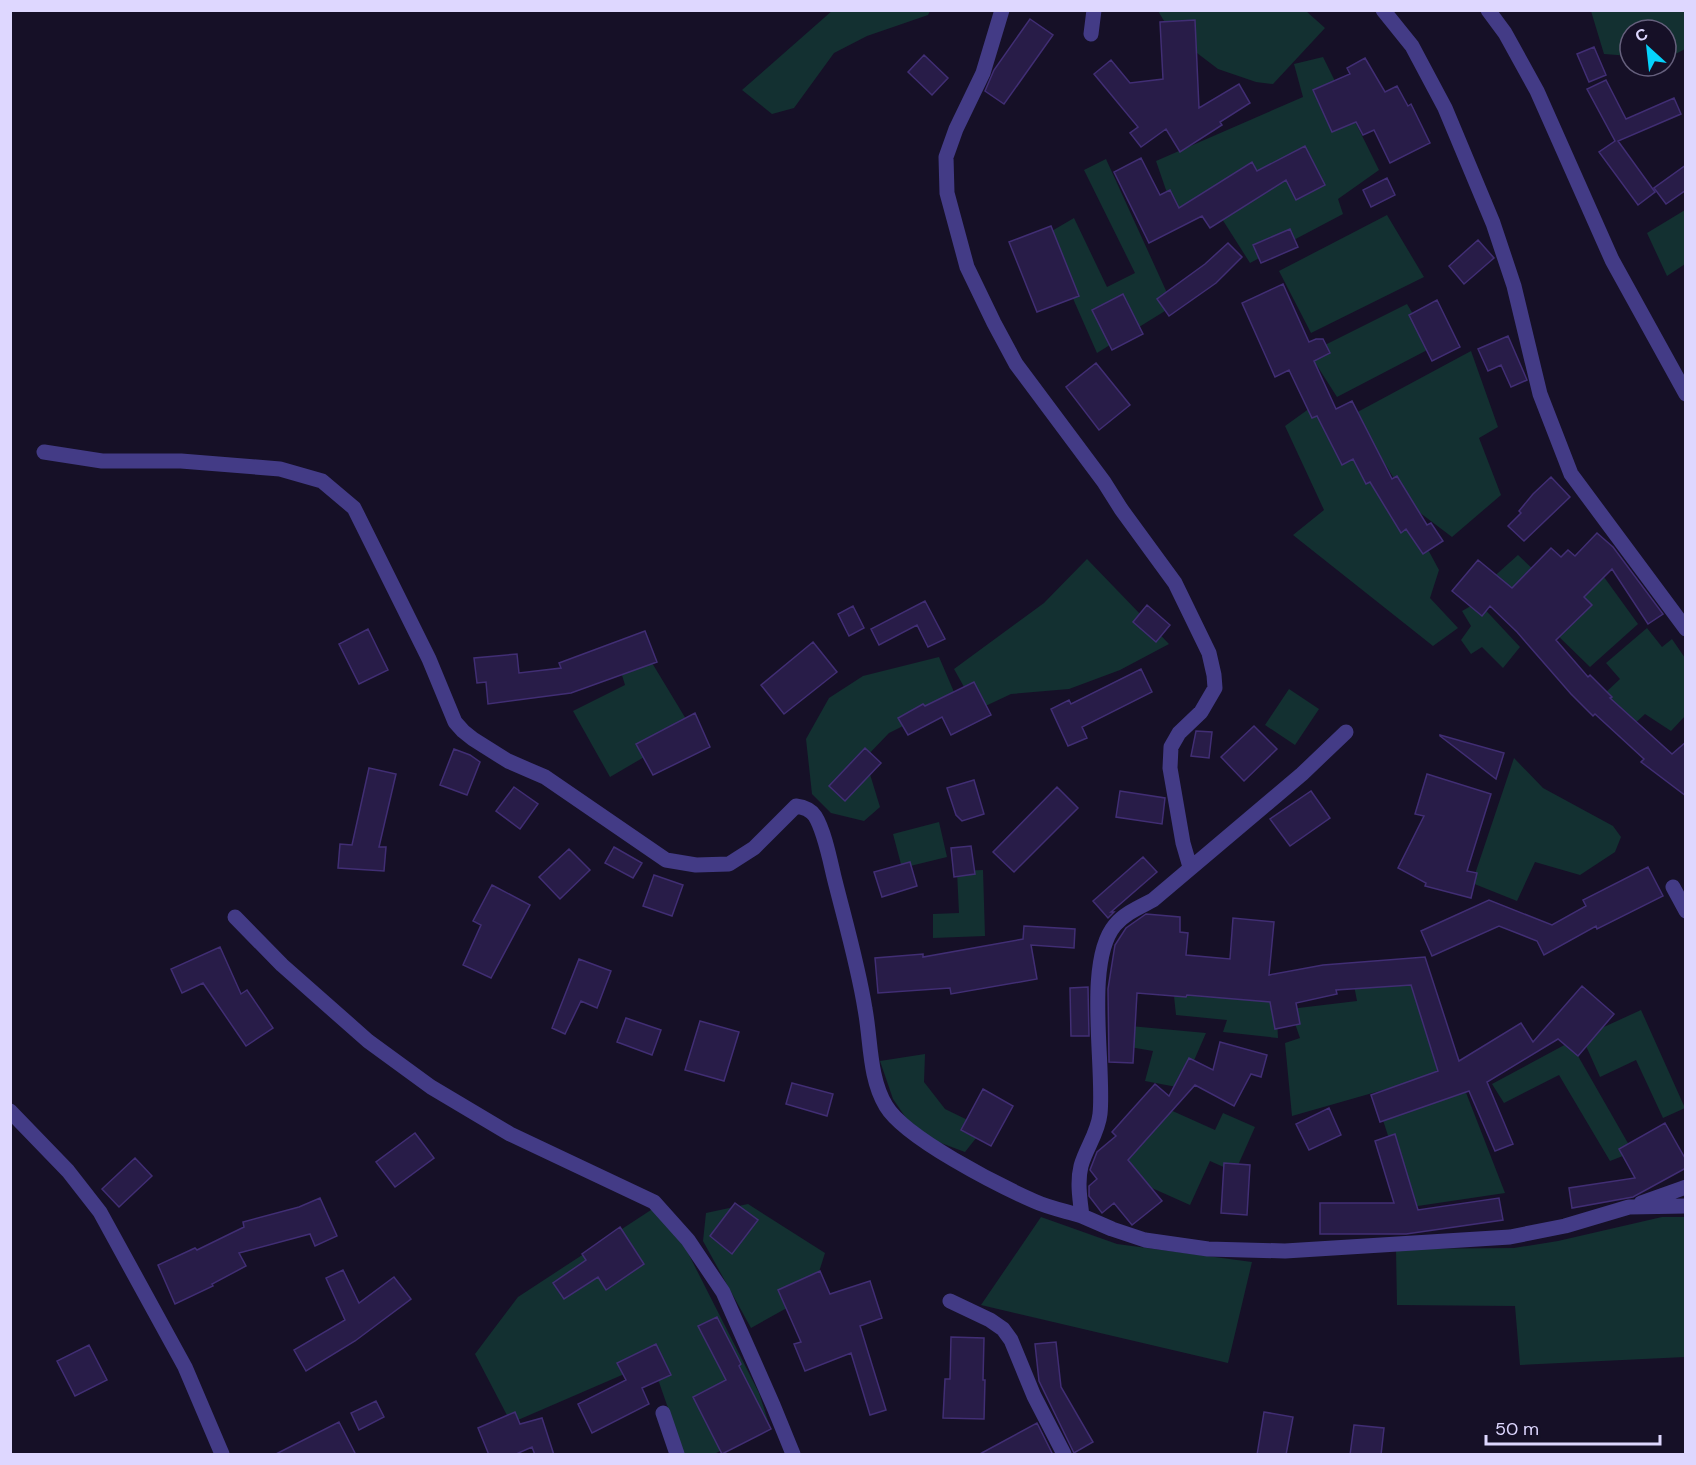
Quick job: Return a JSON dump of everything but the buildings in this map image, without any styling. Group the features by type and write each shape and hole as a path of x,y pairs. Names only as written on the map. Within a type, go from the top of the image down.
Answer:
{"street":[{"path":"1002,10 983,73 956,129 946,157 949,202 967,267 1016,364 1104,482 1120,509 1175,583 1209,654 1215,688 1201,712 1179,733 1171,747 1170,768 1181,831 1191,867"},
{"path":"1091,34 1094,10"},
{"path":"1383,10 1412,46 1445,108 1493,223 1514,286 1539,394 1571,474 1686,629"},
{"path":"1488,10 1505,33 1537,91 1612,261 1686,394"},
{"path":"44,452 102,461 181,461 280,470 322,480 354,508 429,659 455,722 463,731 508,760 545,777 666,860 696,865 729,864 754,848 796,806 805,807 815,816 830,862 866,1010 876,1083 887,1107 902,1126 930,1145 1036,1202 1082,1216 1145,1240 1208,1249 1285,1251 1510,1237 1565,1226 1686,1187"},
{"path":"1082,1216 1079,1191 1081,1166 1094,1138 1100,1115 1097,1011 1102,957 1115,925 1132,911 1153,900 1302,774 1346,732"},
{"path":"1673,887 1686,911"},
{"path":"235,917 282,964 368,1041 431,1087 510,1134 654,1202 688,1240 723,1292 793,1455"},
{"path":"10,1111 68,1171 100,1212 184,1367 222,1455"},
{"path":"1629,1207 1686,1206"},
{"path":"950,1301 990,1320 1003,1329 1015,1348 1034,1396 1064,1455"},
{"path":"663,1413 677,1455"}],"green space":[{"path":"833,10 930,11 928,15 867,36 834,53 794,108 772,114 742,90"},
{"path":"1158,11 1306,11 1325,28 1273,84 1256,82 1218,69 1172,34"},
{"path":"1591,11 1685,11 1685,49 1678,53 1678,18 1618,18 1618,55 1604,54"},
{"path":"1323,57 1379,170 1338,199 1343,214 1250,263 1210,200 1175,216 1156,161 1303,97 1294,64"},
{"path":"1106,159 1173,306 1097,353 1045,235 1074,218 1107,287 1135,273 1084,170"},
{"path":"1685,210 1685,264 1667,276 1647,233"},
{"path":"1387,215 1424,277 1311,333 1279,271"},
{"path":"1407,304 1433,347 1337,397 1309,353"},
{"path":"1471,351 1498,427 1479,438 1501,495 1452,537 1411,506 1359,422 1352,415"},
{"path":"1324,398 1425,544 1439,570 1430,598 1458,628 1433,646 1293,535 1324,510 1285,426"},
{"path":"1518,555 1554,589 1544,604 1489,581"},
{"path":"1087,559 1169,644 1120,670 1069,689 1011,694 977,710 954,669 1044,603"},
{"path":"1604,577 1638,624 1590,667 1550,628"},
{"path":"1478,602 1520,647 1503,668 1482,647 1471,654 1461,640 1471,626 1462,611"},
{"path":"1647,628 1662,647 1672,639 1685,658 1685,716 1671,731 1645,714 1631,727 1603,695 1620,679 1606,663"},
{"path":"643,648 692,729 610,777 573,711 625,685 618,662"},
{"path":"939,657 957,699 889,733 865,758 880,807 864,821 831,813 812,794 806,739 829,698 863,676"},
{"path":"1289,689 1319,709 1295,745 1265,725"},
{"path":"1514,758 1543,788 1613,826 1621,837 1615,852 1580,875 1535,862 1517,901 1472,883"},
{"path":"939,822 947,857 902,868 893,834"},
{"path":"983,870 985,936 933,938 933,914 959,913 957,871"},
{"path":"1415,974 1439,1074 1292,1116 1285,1043 1300,1038 1290,1009 1357,1001 1353,980"},
{"path":"1172,977 1276,998 1278,1038 1223,1032 1227,1020 1176,1015"},
{"path":"1641,1010 1685,1108 1663,1118 1636,1060 1600,1077 1582,1037"},
{"path":"1130,1026 1206,1033 1182,1088 1145,1081 1153,1051 1124,1046"},
{"path":"1570,1042 1633,1152 1610,1161 1559,1075 1504,1103 1492,1084"},
{"path":"925,1054 924,1082 945,1109 984,1128 965,1152 933,1140 906,1118 893,1099 880,1061"},
{"path":"1465,1090 1505,1193 1411,1207 1382,1117"},
{"path":"1148,1100 1215,1130 1223,1113 1255,1127 1235,1172 1210,1161 1190,1205 1116,1172"},
{"path":"748,1204 825,1253 812,1294 751,1328 703,1241 706,1213"},
{"path":"654,1208 685,1247 759,1393 770,1427 714,1454 684,1454 652,1362 511,1423 475,1354 518,1297"},
{"path":"1041,1217 1117,1244 1252,1262 1228,1363 981,1305"},
{"path":"1662,1217 1685,1217 1685,1357 1520,1365 1515,1306 1397,1305 1396,1249 1514,1248 1558,1241"}]}
